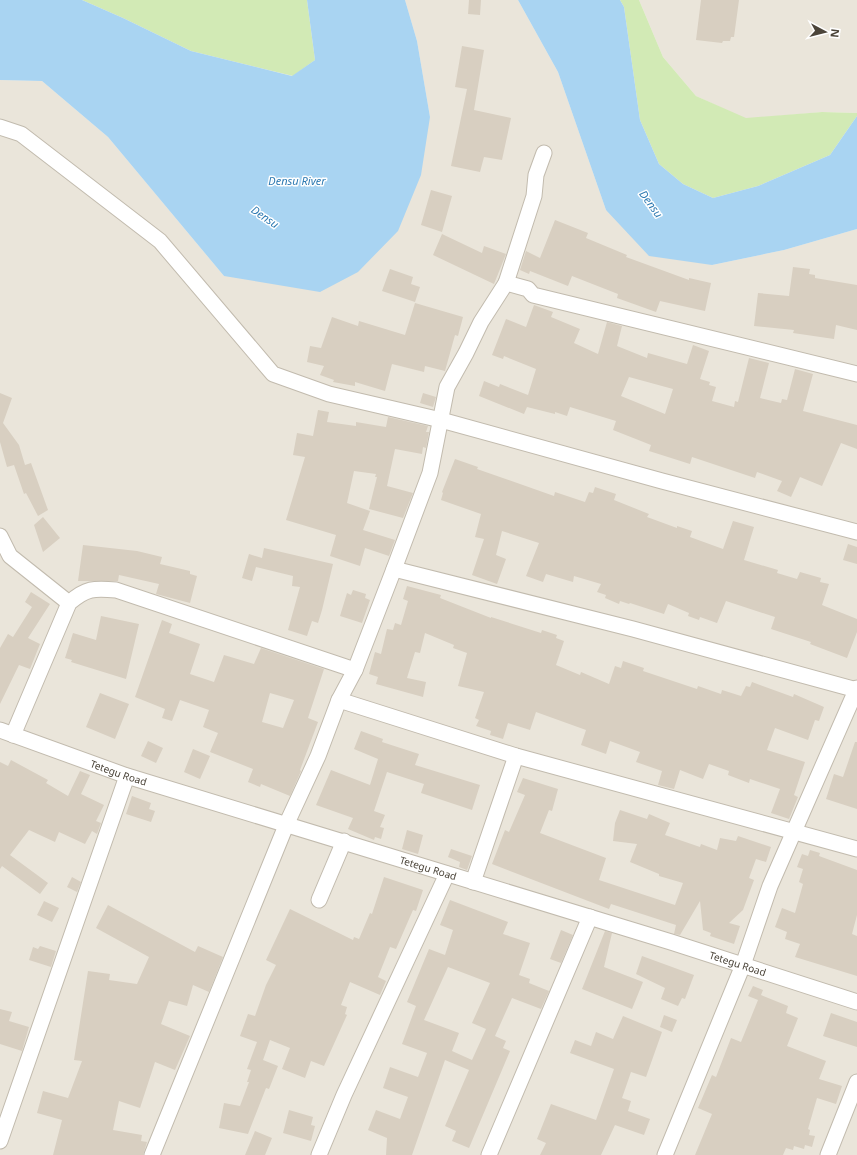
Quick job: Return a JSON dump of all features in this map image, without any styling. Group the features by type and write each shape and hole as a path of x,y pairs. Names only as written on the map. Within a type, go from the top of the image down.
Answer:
{"street":[{"path":"0,127 21,134 160,242 273,374 329,394 441,420 662,481 857,532"},
{"path":"152,1155 287,823 318,756 339,700 355,670 430,473 447,387 481,322 506,283 534,196 536,175 544,153"},
{"path":"506,283 528,289 533,295 857,374"},
{"path":"0,536 10,556 69,603"},
{"path":"394,569 641,631 857,689 770,886 743,965 665,1155"},
{"path":"7,732 69,603 80,592 95,588 116,590 355,670"},
{"path":"339,700 516,756 857,849"},
{"name":"Tetegu Road","path":"7,732 127,776 287,823 857,1002"},
{"path":"473,882 516,756"},
{"path":"0,1141 127,776"},
{"path":"319,900 344,841"},
{"path":"319,1155 344,1095 447,874"},
{"path":"489,1155 590,917"},
{"path":"828,1155 857,1082"}],"shaded area":[{"path":"405,0 518,0 558,72 606,210 712,265 784,250 857,229 857,1155 0,1155 0,80 42,81 108,137 224,276 430,117 417,41"},
{"path":"639,0 857,0 857,113 822,112 746,119 696,96 663,57"}],"green space":[{"path":"82,0 307,0 315,60 293,76 191,51"},
{"path":"620,0 639,0 663,57 696,96 746,118 822,112 857,113 857,116 830,155 758,186 713,198 683,184 659,164 640,120 624,7"}],"water":[{"name":"Densu River","path":"0,0 82,0 191,51 292,76 315,60 307,0 405,0 417,41 430,117 421,175 398,231 358,272 320,292 224,276 108,137 42,81 0,80"},
{"name":"Densu","path":"518,0 620,0 624,7 640,120 659,164 683,184 713,198 758,186 830,155 857,116 857,229 784,250 712,265 649,256 606,210 558,72"}],"building":[{"path":"469,0 481,0 480,15 468,14"},
{"path":"701,0 739,0 734,37 731,37 730,41 723,41 722,43 696,40"},
{"path":"462,46 484,50 474,110 511,118 502,160 484,157 480,172 451,166 467,89 455,87"},
{"path":"431,190 452,196 442,232 421,225"},
{"path":"555,220 588,233 586,238 627,255 626,257 689,280 689,278 711,283 705,311 660,301 656,312 617,298 618,294 572,276 568,286 530,271 529,274 520,270 526,251 540,258"},
{"path":"442,234 482,253 484,246 506,254 494,284 433,255"},
{"path":"793,267 810,269 809,274 815,275 815,278 857,285 857,330 836,325 834,339 793,333 794,330 754,326 758,293 789,296"},
{"path":"390,269 413,277 411,284 420,287 415,302 382,291"},
{"path":"415,303 463,317 458,336 455,335 445,371 425,366 424,372 392,364 385,391 355,382 355,386 333,382 334,380 320,375 324,366 307,362 310,346 321,348 332,317 358,326 359,321 405,335"},
{"path":"534,305 553,312 551,317 580,329 574,343 598,354 607,322 622,326 617,346 647,358 648,353 687,364 693,345 709,351 700,379 710,382 709,385 716,387 712,401 734,407 735,401 738,402 749,358 769,363 760,398 781,403 782,399 787,400 795,369 813,374 803,411 857,425 857,449 841,443 822,486 800,477 791,497 777,491 782,481 757,472 755,478 692,457 690,464 649,451 651,445 613,430 616,421 570,407 567,416 555,412 555,414 527,407 524,414 479,396 484,381 499,387 500,384 528,395 536,369 504,356 503,359 492,355 506,319 526,327","holes":["629,377 673,389 665,414 621,396"]},
{"path":"0,393 12,398 3,423 19,445 25,465 31,463 48,510 38,516 26,493 24,494 14,465 7,467 0,442"},
{"path":"423,393 436,397 433,407 420,403"},
{"path":"318,410 329,412 327,422 356,426 356,422 386,427 388,417 428,426 426,432 429,432 426,448 423,447 422,454 395,449 387,486 413,493 403,518 369,509 377,477 375,477 376,474 354,471 347,503 370,511 363,530 395,540 389,556 365,548 360,566 330,556 336,535 286,520 305,457 293,455 297,433 313,436"},
{"path":"455,459 478,467 477,469 554,496 555,492 585,502 589,492 593,493 595,487 616,494 614,500 649,514 647,517 677,528 677,526 692,531 690,537 723,549 733,521 754,527 744,560 778,570 777,573 797,579 800,572 821,578 820,582 829,584 822,605 857,619 857,632 847,658 810,644 811,642 771,629 775,617 726,601 717,623 700,617 699,620 688,616 689,613 668,604 664,614 630,603 620,601 619,604 605,598 606,595 597,592 601,584 574,576 573,582 546,574 543,582 526,576 539,543 502,531 496,555 506,559 497,584 472,575 484,539 475,537 481,514 441,500 442,492"},
{"path":"43,517 60,538 43,552 34,525"},
{"path":"848,544 857,547 857,564 843,560"},
{"path":"83,545 137,551 162,557 160,564 190,571 190,574 197,576 190,603 156,594 159,584 119,575 118,581 78,581"},
{"path":"264,548 333,564 318,623 312,621 307,636 288,630 300,587 292,586 293,576 256,567 252,581 242,578 249,554 262,558"},
{"path":"407,586 441,595 440,598 491,618 541,633 542,630 557,635 556,638 564,641 556,665 580,675 581,672 609,684 615,666 621,668 623,661 644,668 643,671 697,689 698,686 721,694 722,690 741,696 746,686 750,687 752,682 793,697 794,694 824,707 819,721 815,720 808,740 775,728 767,750 805,762 794,795 798,797 789,819 771,813 780,789 750,779 749,783 728,775 729,771 709,764 703,779 680,770 674,789 658,785 662,771 636,762 640,752 610,741 606,754 581,745 586,730 536,712 530,730 508,723 503,739 490,735 491,731 476,726 479,720 475,718 484,692 458,686 467,653 453,648 454,645 425,633 420,653 415,652 407,678 426,682 423,697 376,684 378,677 369,674 375,652 381,654 387,629 393,630 395,623 401,625 408,601 403,599"},
{"path":"353,590 366,594 365,598 370,600 362,623 340,616 347,593 351,595"},
{"path":"31,592 50,604 28,638 40,644 30,669 19,665 0,704 0,648 8,634 13,637 32,607 25,602"},
{"path":"101,616 139,624 126,679 71,662 72,660 65,658 73,633 96,640"},
{"path":"162,620 172,624 169,633 200,644 190,674 214,682 224,655 254,664 261,648 324,669 308,718 318,722 300,770 301,771 290,796 261,784 260,787 248,782 253,769 210,752 218,733 203,727 209,710 180,700 172,721 162,718 165,709 135,697","holes":["270,693 294,700 283,728 262,722"]},
{"path":"100,693 129,704 115,739 86,727"},
{"path":"361,731 383,739 382,742 419,754 415,765 480,785 472,810 421,793 424,784 387,772 374,811 385,815 380,827 384,828 381,839 375,837 374,840 348,829 353,818 316,805 331,770 370,785 378,759 354,749"},
{"path":"148,741 163,748 156,763 141,756"},
{"path":"855,742 857,742 857,809 826,799 834,774 843,777"},
{"path":"193,749 210,756 200,779 184,772"},
{"path":"11,760 48,780 46,783 68,796 80,771 90,775 81,794 104,805 96,821 101,823 97,834 92,831 85,844 59,832 55,842 29,830 10,855 48,883 40,894 2,866 0,869 0,762 8,766"},
{"path":"523,778 558,789 552,811 549,810 540,833 606,858 599,880 675,905 683,883 659,876 659,874 630,862 637,844 613,841 615,823 620,810 647,819 649,814 670,823 665,835 700,847 701,844 717,850 720,838 736,841 738,836 771,847 766,862 756,859 749,878 754,880 743,910 729,923 740,926 734,944 710,936 711,933 703,930 700,901 680,935 674,934 676,925 611,904 609,909 492,864 505,830 509,832 525,795 517,792"},
{"path":"132,796 151,803 149,809 155,811 151,822 126,814"},
{"path":"407,830 423,835 418,854 402,849"},
{"path":"451,849 472,856 467,870 459,867 460,862 448,857"},
{"path":"810,850 820,853 819,856 857,870 857,915 852,934 857,936 857,976 795,957 800,944 785,939 787,932 775,927 782,908 795,913 803,884 799,882 803,869 797,867 802,854 808,856"},
{"path":"72,877 81,882 77,892 67,887"},
{"path":"384,877 423,890 416,911 413,910 396,949 390,947 378,977 386,981 380,995 350,982 341,1005 347,1007 345,1014 347,1015 324,1066 311,1061 305,1078 282,1069 290,1048 270,1040 263,1060 278,1066 269,1089 266,1088 248,1134 219,1128 224,1103 240,1106 249,1082 247,1082 251,1070 247,1069 257,1042 240,1036 248,1014 255,1016 266,985 276,965 266,960 290,909 353,940 354,937 359,939 370,913 372,914"},
{"path":"450,900 508,922 503,934 530,943 519,975 530,979 529,983 549,991 541,1009 512,998 495,1036 506,1041 503,1048 510,1051 469,1148 452,1141 456,1131 445,1126 469,1070 445,1060 412,1155 386,1155 387,1138 368,1130 376,1110 400,1119 408,1097 383,1088 390,1067 418,1077 427,1053 402,1044 416,1006 407,1002 429,949 445,955 453,930 440,925","holes":["448,967 490,983 472,1023 486,1029 472,1060 452,1051 459,1033 424,1020"]},
{"path":"44,901 59,908 52,922 37,915"},
{"path":"108,905 195,952 198,946 223,957 209,992 193,985 187,1006 169,1001 161,1024 190,1036 175,1070 155,1062 140,1108 119,1101 113,1130 142,1135 141,1141 147,1142 143,1155 53,1155 62,1120 37,1113 43,1091 68,1098 82,1061 74,1060 88,971 110,974 109,980 137,984 149,957 96,928"},
{"path":"561,930 573,935 561,963 550,959"},
{"path":"605,931 612,933 604,967 643,982 632,1009 582,989"},
{"path":"40,946 56,951 51,967 29,960 33,947 38,949"},
{"path":"642,956 694,975 685,999 682,998 678,1006 661,999 665,988 636,974"},
{"path":"753,986 763,990 761,995 788,1006 786,1013 798,1018 787,1046 826,1061 819,1079 842,1086 836,1104 817,1098 808,1129 810,1130 809,1135 815,1136 812,1147 805,1145 804,1149 794,1146 793,1150 786,1148 783,1155 695,1155 712,1114 698,1108 712,1075 716,1077 731,1038 741,1042 758,1000 748,996"},
{"path":"0,1009 12,1012 9,1021 29,1027 22,1051 0,1044"},
{"path":"831,1013 857,1022 857,1047 823,1036"},
{"path":"664,1015 677,1020 672,1032 660,1027"},
{"path":"623,1016 662,1032 646,1077 631,1072 622,1098 631,1101 628,1111 650,1119 644,1135 615,1125 601,1155 540,1155 546,1143 537,1139 551,1104 596,1120 614,1069 570,1053 575,1040 591,1046 596,1032 613,1039"},
{"path":"289,1110 313,1117 311,1125 315,1126 311,1141 283,1133"},
{"path":"255,1131 272,1138 265,1155 245,1155"}]}
